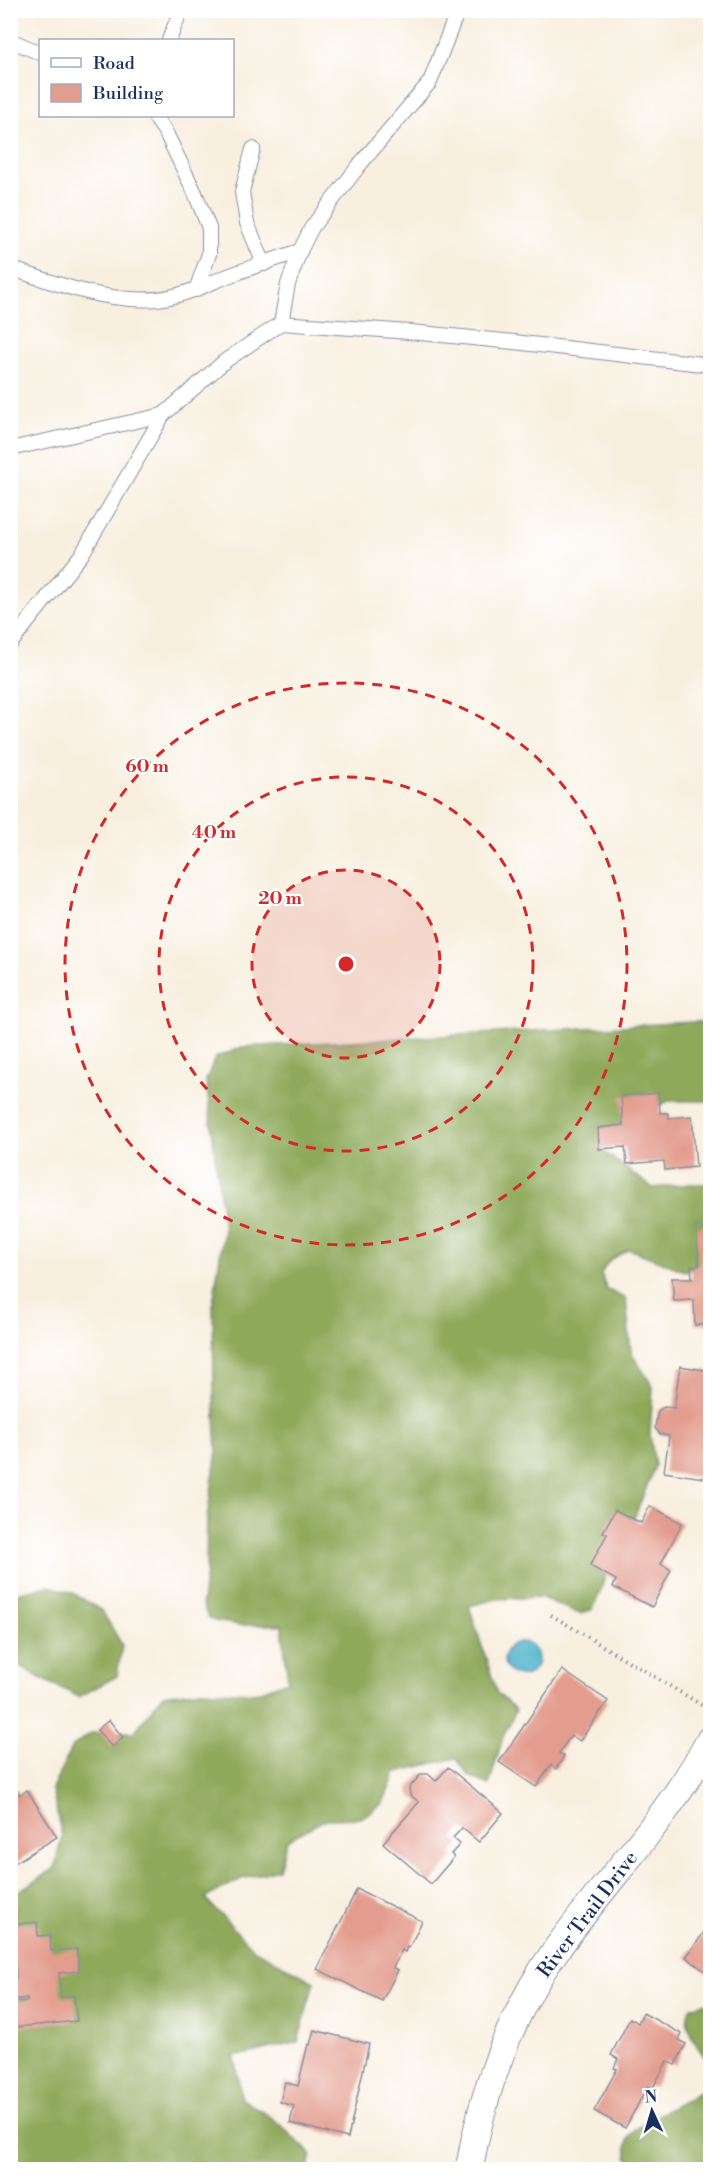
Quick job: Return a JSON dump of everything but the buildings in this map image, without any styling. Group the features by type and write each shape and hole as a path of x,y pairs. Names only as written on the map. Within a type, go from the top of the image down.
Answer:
{"street":[{"name":"River Trail Drive","path":"469,2169 488,2087 528,1995 555,1951 651,1832 679,1793 711,1740"}],"lane":[{"path":"169,39 181,10"},
{"path":"281,323 288,284 312,227 343,186 430,82 458,10"},
{"path":"10,40 39,53"},
{"path":"155,117 166,133 209,228 209,254 196,290"},
{"path":"253,148 242,192 247,222 264,264"},
{"path":"10,267 89,292 133,299 159,299 196,290 219,279 300,251"},
{"path":"10,644 82,554 163,415 225,361 281,323 514,342 711,365"},
{"path":"10,449 163,415"}],"path":[{"path":"551,1615 711,1710"}],"green space":[{"path":"710,1021 710,1101 668,1101 623,1125 598,1128 600,1149 653,1188 710,1184 710,1255 687,1272 629,1249 610,1260 601,1273 606,1289 626,1299 631,1352 653,1387 650,1434 655,1466 622,1548 609,1562 593,1609 580,1614 540,1597 497,1599 469,1606 497,1693 516,1710 503,1737 489,1785 469,1776 456,1758 396,1772 383,1803 361,1818 326,1819 287,1840 279,1869 241,1879 205,1898 253,1949 314,1982 298,2042 234,2057 242,2099 275,2120 312,2155 308,2169 11,2170 11,1896 54,1869 62,1836 52,1789 72,1747 91,1733 134,1732 163,1695 202,1690 255,1693 288,1681 282,1625 240,1625 215,1621 208,1617 202,1603 206,1572 207,1519 217,1450 213,1303 224,1229 206,1080 215,1058 242,1047"},
{"path":"49,1586 73,1593 102,1611 122,1645 117,1676 79,1697 40,1678 11,1660 11,1594"},
{"path":"704,2003 710,2009 710,2066 692,2038 688,2023 691,2007"},
{"path":"710,2081 710,2169 649,2169 641,2167 627,2157 627,2143 640,2126 691,2097"}],"water":[{"path":"521,1642 533,1647 538,1659 533,1671 521,1676 509,1671 504,1659 509,1647"}]}
